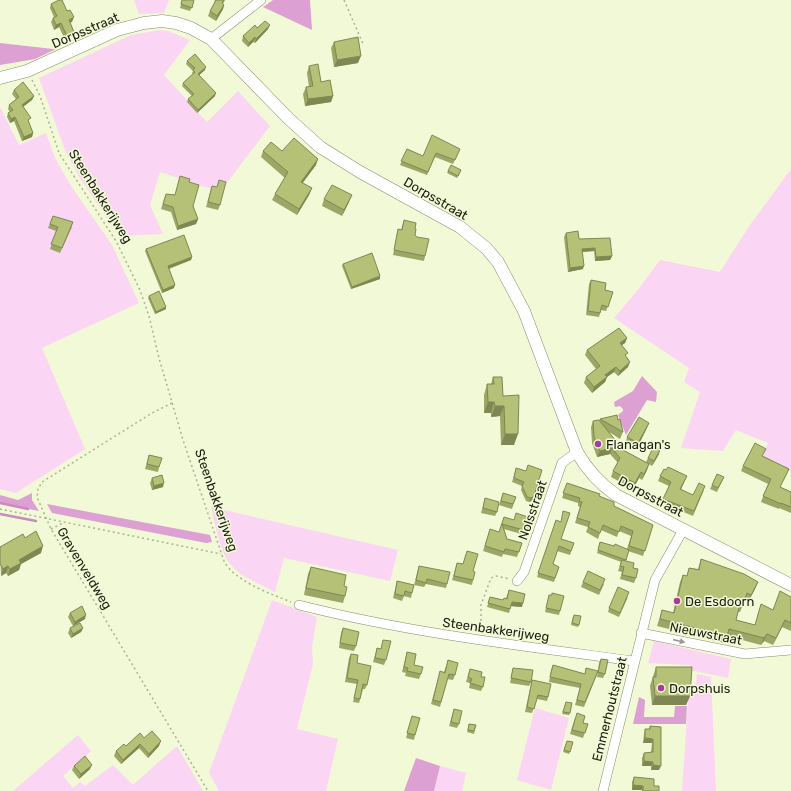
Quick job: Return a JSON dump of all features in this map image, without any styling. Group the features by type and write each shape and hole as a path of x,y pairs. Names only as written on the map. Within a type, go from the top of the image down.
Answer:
{"main road":[{"name":"Dorpsstraat","path":"0,78 29,74 117,30 144,23 162,21 176,23 191,28 211,39 288,118 320,147 360,172 460,227 486,248 498,262 508,278 526,317 577,452 586,469 606,488 616,495 791,585"}],"street":[{"path":"211,39 261,0"},
{"name":"Nolsstraat","path":"517,581 524,572 562,463 577,452"},
{"name":"Emmerhoutstraat","path":"603,791 655,580 683,530"},
{"name":"Steenbakkerijweg","path":"299,605 365,620 481,641 634,661"},
{"name":"Nieuwstraat","path":"641,633 745,654 791,650"}],"path":[{"path":"344,0 364,46"},
{"name":"Steenbakkerijweg","path":"29,74 40,96 59,153 116,241 140,290 149,316 172,403 221,554 228,568 239,577 273,595 299,605"},
{"name":"Gravenveldweg","path":"172,403 152,413 42,482 38,489 37,497 51,529 208,791"},
{"path":"0,509 221,554"},
{"path":"51,529 63,523"},
{"path":"481,641 480,605 491,578 496,576 517,581"}],"shaded area":[{"path":"134,0 169,0 164,13 139,14"},
{"path":"273,0 310,0 312,30 263,7"},
{"path":"160,30 168,31 190,40 164,75 207,122 238,91 270,126 220,192 160,172 150,205 163,234 120,236 81,180 65,150 39,78 131,35"},
{"path":"0,43 56,49 35,59 0,65"},
{"path":"0,107 19,145 46,133 55,158 71,186 112,245 139,303 42,348 85,449 16,493 0,489"},
{"path":"791,169 791,471 761,456 768,443 736,430 723,451 681,448 700,392 684,382 689,368 614,318 637,291 660,260 720,272 750,225"},
{"path":"642,376 657,392 656,402 647,400 626,435 618,415 623,411 623,409 620,406 615,407 614,402 633,391"},
{"path":"32,493 32,500 39,511 0,503 0,495 18,500"},
{"path":"47,504 210,535 212,542 206,543 52,513"},
{"path":"211,507 398,550 390,581 284,558 275,592 239,573 226,559 216,529"},
{"path":"272,600 317,617 312,647 313,664 297,729 338,739 326,791 219,791 209,773"},
{"path":"654,641 731,659 728,678 690,670 690,665 648,663"},
{"path":"697,674 711,677 716,791 682,791 689,688 695,689"},
{"path":"639,697 645,700 644,717 674,717 675,706 687,706 686,724 633,724"},
{"path":"535,708 569,718 551,790 517,780"},
{"path":"78,735 91,751 63,776 73,788 80,782 85,786 113,765 133,785 177,746 203,791 13,791"},
{"path":"416,758 440,766 434,791 404,791"},
{"path":"440,766 466,773 462,791 434,791"}],"building":[{"path":"62,0 67,11 70,10 74,17 69,20 74,32 67,36 61,23 56,25 53,18 57,16 51,4"},
{"path":"182,0 194,0 192,8 181,4"},
{"path":"216,0 224,0 222,3 224,5 217,16 210,11"},
{"path":"265,21 270,25 256,39 255,37 249,43 243,36 255,25 257,28"},
{"path":"358,37 361,56 337,60 334,42"},
{"path":"195,54 206,67 198,74 216,93 198,110 188,99 194,94 183,83 195,72 193,70 195,68 187,61"},
{"path":"318,64 321,82 330,80 333,96 308,99 306,87 313,86 309,66"},
{"path":"23,82 34,96 22,105 31,118 28,120 33,133 24,137 15,117 11,119 8,113 13,110 9,105 19,97 14,90"},
{"path":"432,135 460,149 455,160 436,153 428,172 401,161 407,149 423,156"},
{"path":"294,138 318,159 301,182 312,188 299,209 275,194 288,172 263,151 271,142 282,151"},
{"path":"451,165 461,170 458,176 448,171"},
{"path":"180,176 190,179 189,182 199,185 193,206 198,219 178,226 173,207 163,204 166,194 175,195"},
{"path":"219,180 226,182 220,205 208,202 212,186 217,187"},
{"path":"332,185 352,195 344,210 324,199"},
{"path":"53,216 73,222 62,248 51,244 58,227 50,224"},
{"path":"404,220 416,223 415,235 417,237 429,239 425,256 394,250 398,229 402,230"},
{"path":"578,231 579,239 610,238 612,256 596,257 595,248 582,249 584,266 570,268 566,233"},
{"path":"184,235 192,257 168,266 175,285 163,290 146,249"},
{"path":"372,253 380,276 352,287 343,264"},
{"path":"591,280 606,283 605,290 613,292 608,307 602,305 600,313 588,311"},
{"path":"159,291 166,307 156,312 149,296"},
{"path":"619,328 627,338 620,343 628,353 625,355 630,362 620,371 616,367 605,375 607,377 594,387 586,377 600,366 587,350"},
{"path":"493,377 502,377 503,396 519,395 518,434 505,434 504,406 495,406 494,402 488,402 487,384 494,384"},
{"path":"617,415 618,420 620,419 623,432 600,419"},
{"path":"639,417 649,423 638,443 627,437"},
{"path":"599,420 623,450 649,464 644,474 641,472 635,483 613,471 620,458 612,448 600,451 594,437 593,421"},
{"path":"755,443 766,449 762,456 789,469 780,487 791,492 791,507 763,496 771,479 743,466"},
{"path":"654,446 660,450 654,461 648,458"},
{"path":"149,455 162,458 159,467 147,464"},
{"path":"528,465 542,470 534,496 531,498 527,497 522,486 524,482 514,478 516,468 526,471"},
{"path":"668,467 687,476 680,489 693,495 699,483 705,486 694,511 663,499 671,482 660,476 664,469 666,470"},
{"path":"717,474 724,477 718,488 712,485"},
{"path":"162,475 164,483 154,486 152,478"},
{"path":"567,483 600,494 599,496 614,502 614,506 653,525 645,551 629,546 633,531 621,526 619,532 603,525 600,533 588,527 590,522 577,518 582,502 579,501 580,498 563,493"},
{"path":"503,493 516,497 513,504 501,501"},
{"path":"485,498 499,502 497,512 483,508"},
{"path":"563,511 570,513 561,539 574,543 571,551 559,546 553,564 559,567 555,578 538,573 556,520 561,522"},
{"path":"516,513 531,518 527,531 502,524 507,539 522,543 519,552 505,549 504,552 485,546 490,529 499,532 504,517 514,520"},
{"path":"36,531 43,546 19,560 21,563 10,569 8,566 3,569 0,564 0,547 23,534 25,538"},
{"path":"600,542 614,546 615,544 629,550 626,560 598,550"},
{"path":"467,551 478,554 473,571 475,572 473,580 454,576 457,563 463,564"},
{"path":"701,559 744,574 758,582 751,595 747,593 743,605 740,604 736,620 755,625 761,604 773,610 780,591 791,597 791,623 785,620 776,638 767,634 764,638 729,629 727,636 660,619 662,610 674,613 683,575 687,576 689,568 699,570"},
{"path":"622,560 634,563 633,568 638,569 636,578 622,575 624,567 620,566"},
{"path":"419,566 450,572 447,584 427,579 426,583 416,580"},
{"path":"311,567 346,575 344,586 347,587 345,596 306,588"},
{"path":"588,571 605,579 600,590 583,582"},
{"path":"397,581 414,585 412,593 405,591 404,596 395,594"},
{"path":"618,587 629,592 620,613 609,608"},
{"path":"509,590 525,594 523,603 512,602 510,609 488,603 490,597 503,600 504,598 507,599"},
{"path":"552,593 564,596 560,611 546,608 549,595 552,595"},
{"path":"82,606 86,615 75,622 70,613"},
{"path":"574,615 581,616 579,625 572,623"},
{"path":"80,623 83,628 73,634 70,628"},
{"path":"343,628 359,632 356,646 340,643"},
{"path":"383,640 391,641 386,660 375,658 377,648 381,649"},
{"path":"407,652 416,654 414,665 423,667 421,674 407,671 408,668 404,667"},
{"path":"351,654 358,655 357,663 371,666 367,685 363,684 360,699 354,698 358,680 347,678"},
{"path":"601,659 608,660 605,674 598,672"},
{"path":"448,660 458,663 455,675 449,674 441,702 433,700 440,671 445,673"},
{"path":"553,665 585,674 586,668 598,671 585,702 577,700 581,684 550,677"},
{"path":"656,667 692,667 690,696 655,696 653,677 656,677"},
{"path":"513,668 533,670 531,682 511,678"},
{"path":"470,669 482,672 481,677 485,677 483,687 470,683 472,679 468,677"},
{"path":"532,680 551,684 548,697 538,695 534,709 527,707"},
{"path":"566,702 572,703 570,713 563,712"},
{"path":"454,709 462,711 459,724 451,722"},
{"path":"577,713 585,716 583,723 588,724 585,733 572,730"},
{"path":"412,716 420,718 415,735 407,733"},
{"path":"469,724 476,725 474,731 468,730"},
{"path":"650,726 661,727 661,766 653,765 653,762 644,761 644,753 653,752 653,739 645,738 645,729 650,729"},
{"path":"152,731 161,741 149,754 140,744 123,760 116,751 124,744 126,746 140,733 144,738"},
{"path":"567,741 573,742 570,752 564,750"},
{"path":"85,756 92,765 81,774 74,766"},
{"path":"634,777 654,779 654,786 659,786 659,791 643,791 643,786 633,785"}],"waterway":[{"path":"0,503 28,509"},
{"path":"0,514 36,521"}],"place":[{"name":"Flanagan's","path":"598,444"},
{"name":"De Esdoorn","path":"677,601"},
{"name":"Dorpshuis","path":"661,688"}]}
